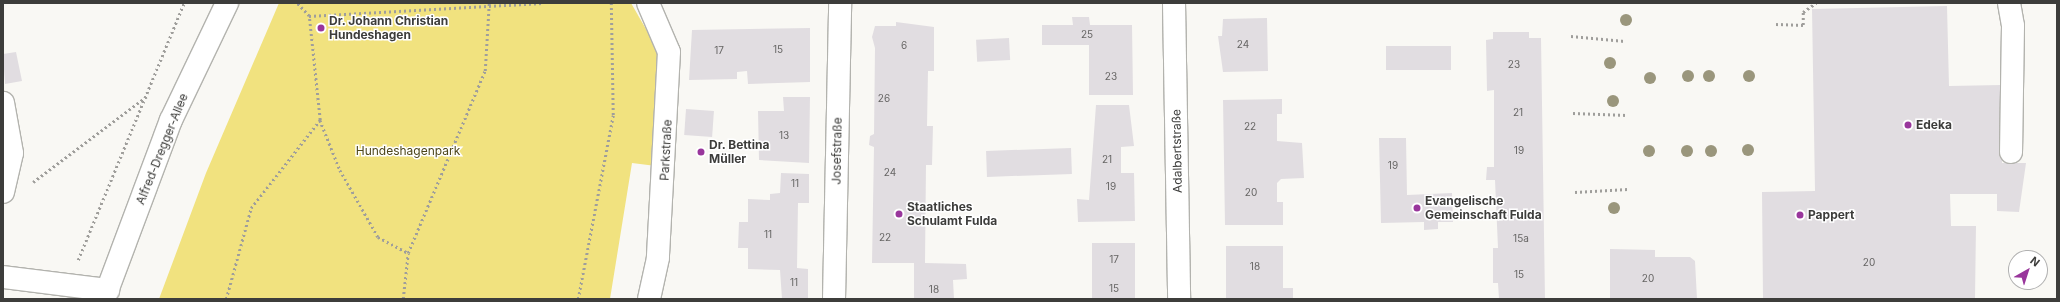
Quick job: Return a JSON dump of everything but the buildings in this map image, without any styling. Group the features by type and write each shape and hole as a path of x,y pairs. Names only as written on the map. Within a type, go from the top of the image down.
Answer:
{"street":[{"name":"Alfred-Dregger-Allee","path":"106,294 171,120 227,3"},
{"name":"Parkstraße","path":"648,3 669,52 658,258 649,299"},
{"name":"Josefstraße","path":"834,299 840,3"},
{"name":"Adalbertstraße","path":"1174,3 1179,299"},
{"path":"2009,3 2013,26 2012,152"},
{"path":"3,103 12,153 3,192"},
{"path":"3,277 67,286 106,294"}],"path":[{"path":"67,286 184,3"},
{"path":"297,3 309,16 320,120 340,170 378,237 408,252"},
{"path":"405,298 408,252 485,71 489,3"},
{"path":"309,16 488,8 543,3"},
{"path":"578,299 613,115 611,3"},
{"path":"1776,24 1803,25 1803,12 1816,3"},
{"path":"1571,36 1604,36 1625,40"},
{"path":"27,186 46,175 147,95"},
{"path":"1574,113 1627,115"},
{"path":"226,299 251,208 320,120"},
{"path":"1575,192 1603,193 1628,189"}],"green space":[{"name":"Hundeshagenpark","path":"279,3 631,3 658,50 656,166 632,163 610,299 159,299 206,173"}],"place":[{"name":"Dr. Johann Christian Hundeshagen","path":"321,28"},
{"name":"Edeka","path":"1908,125"},
{"name":"Dr. Bettina Müller","path":"701,152"},
{"name":"Evangelische Gemeinschaft Fulda","path":"1417,208"},
{"name":"Staatliches Schulamt Fulda","path":"899,214"},
{"name":"Pappert","path":"1800,215"}]}
